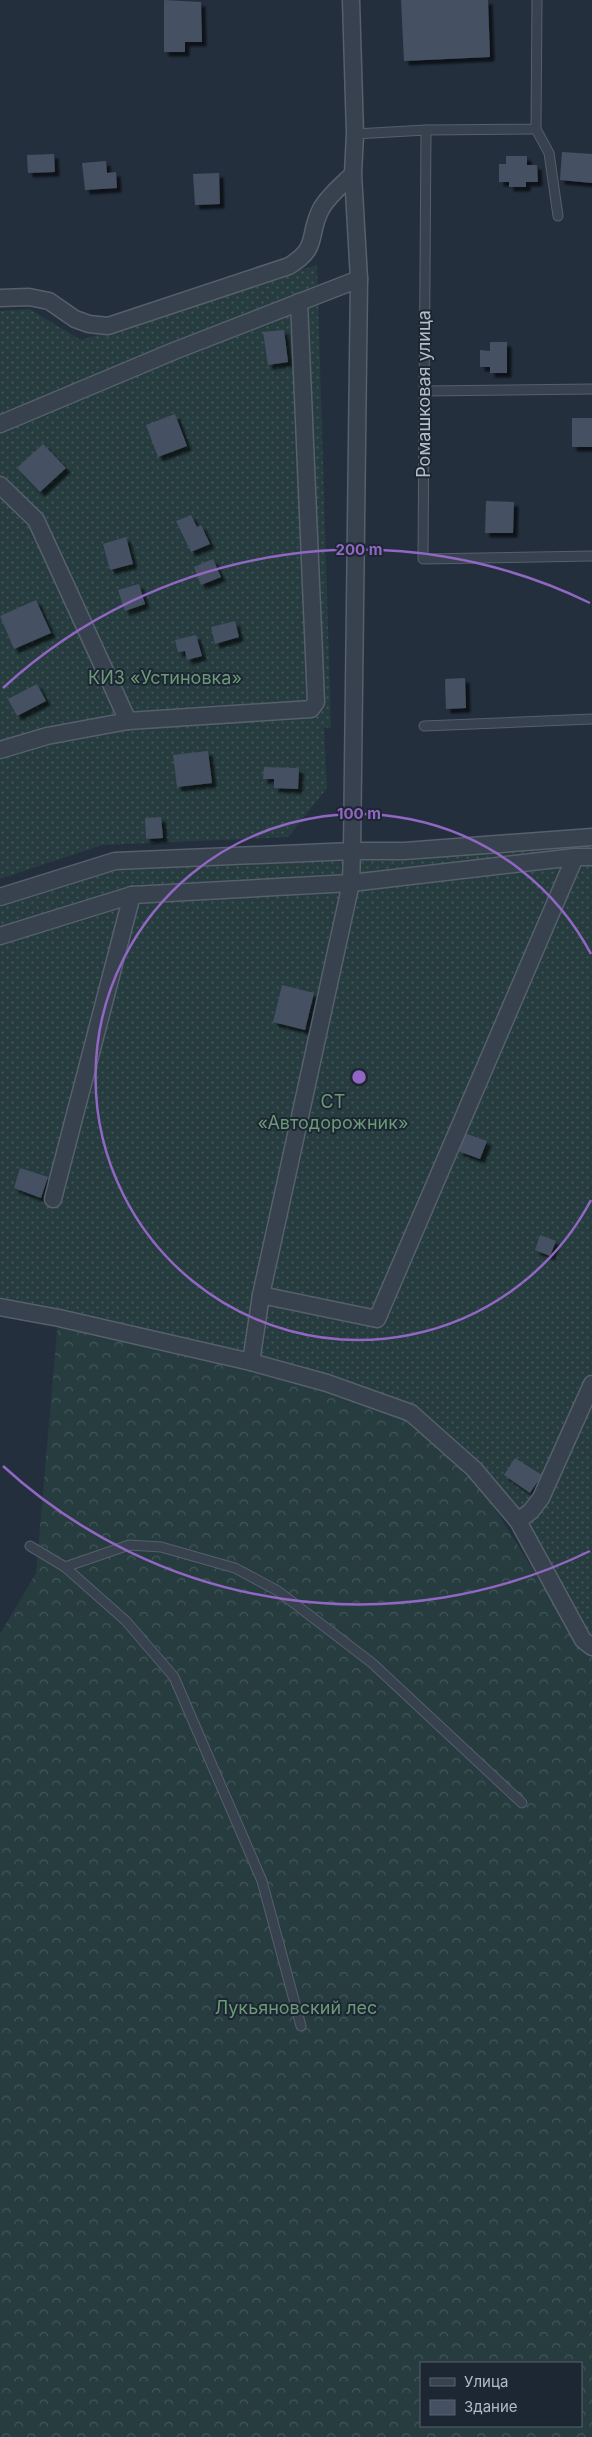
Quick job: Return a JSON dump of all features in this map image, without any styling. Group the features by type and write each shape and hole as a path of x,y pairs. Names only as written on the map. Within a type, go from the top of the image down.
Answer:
{"street":[{"path":"251,1362 261,1295 351,883 359,279 353,174 355,134 351,0"},
{"path":"0,298 29,297 49,301 75,319 89,324 108,326 289,266 305,256 311,246 322,208 353,174"},
{"path":"0,424 174,351 359,279"},
{"path":"0,750 47,736 128,721 311,709 316,702 299,302"},
{"path":"0,485 36,520 128,721"},
{"path":"0,897 115,861 404,850 592,836"},
{"path":"261,1295 377,1319 575,857"},
{"path":"0,936 132,895 351,883 575,857 592,857"},
{"path":"53,1199 132,895"},
{"path":"0,1308 59,1318 251,1362 327,1383 411,1413 474,1469 518,1521 582,1640 592,1647"},
{"path":"518,1521 532,1511 541,1498 592,1384"}],"lane":[{"path":"537,0 536,129 549,153 558,216"},
{"path":"355,134 426,130 536,129"},
{"name":"Ромашковая улица","path":"426,130 422,559 592,556"},
{"path":"424,391 592,389"},
{"path":"424,726 592,718"},
{"path":"64,1567 130,1545 161,1547 235,1568 278,1591 372,1663 522,1803"},
{"path":"30,1546 64,1567 126,1621 174,1677 262,1881 301,2026"}],"green space":[{"name":"КИЗ «Устиновка»","path":"317,265 331,727 324,728 327,788 288,837 102,845 0,879 0,311 29,309 81,340"},
{"name":"СТ «Автодорожник»","path":"592,837 592,1638 476,1467 0,1305 0,897 115,861"},
{"name":"Лукьяновский лес","path":"58,1320 280,1373 410,1416 471,1471 579,1643 592,1654 592,2437 0,2437 0,1634 36,1573"}],"building":[{"path":"164,0 201,2 202,42 185,42 185,52 164,52"},
{"path":"401,0 488,0 490,57 404,61"},
{"path":"562,152 592,154 592,183 560,180"},
{"path":"54,154 55,172 28,173 27,155"},
{"path":"506,156 527,156 527,165 537,165 538,182 526,182 526,187 509,187 509,182 499,182 499,164 506,164"},
{"path":"106,161 107,173 116,172 117,188 85,190 82,163"},
{"path":"219,173 220,204 195,205 193,174"},
{"path":"284,330 288,362 268,365 263,332"},
{"path":"490,342 507,342 507,373 490,373 490,367 480,367 480,350 490,351"},
{"path":"175,414 187,446 158,457 146,425"},
{"path":"572,418 592,418 592,447 572,447"},
{"path":"43,444 66,468 40,492 17,468"},
{"path":"486,501 514,502 513,533 485,533"},
{"path":"191,515 197,527 201,525 210,544 191,552 176,521"},
{"path":"126,537 133,564 110,570 103,544"},
{"path":"213,559 221,577 201,585 194,567"},
{"path":"139,584 145,604 125,611 118,590"},
{"path":"36,600 51,633 14,649 0,616"},
{"path":"235,621 239,637 215,644 211,627"},
{"path":"196,635 202,656 187,660 185,651 178,652 175,640"},
{"path":"465,678 466,708 446,709 445,679"},
{"path":"37,684 46,701 17,716 8,699"},
{"path":"208,751 212,783 177,787 173,755"},
{"path":"264,767 299,768 298,789 274,788 274,779 263,779"},
{"path":"161,817 163,838 146,839 145,818"},
{"path":"282,985 314,993 305,1030 273,1022"},
{"path":"464,1133 487,1141 480,1159 458,1151"},
{"path":"20,1168 48,1177 41,1198 14,1188"},
{"path":"540,1235 556,1241 550,1256 535,1250"},
{"path":"515,1458 542,1475 530,1493 504,1475"}]}
